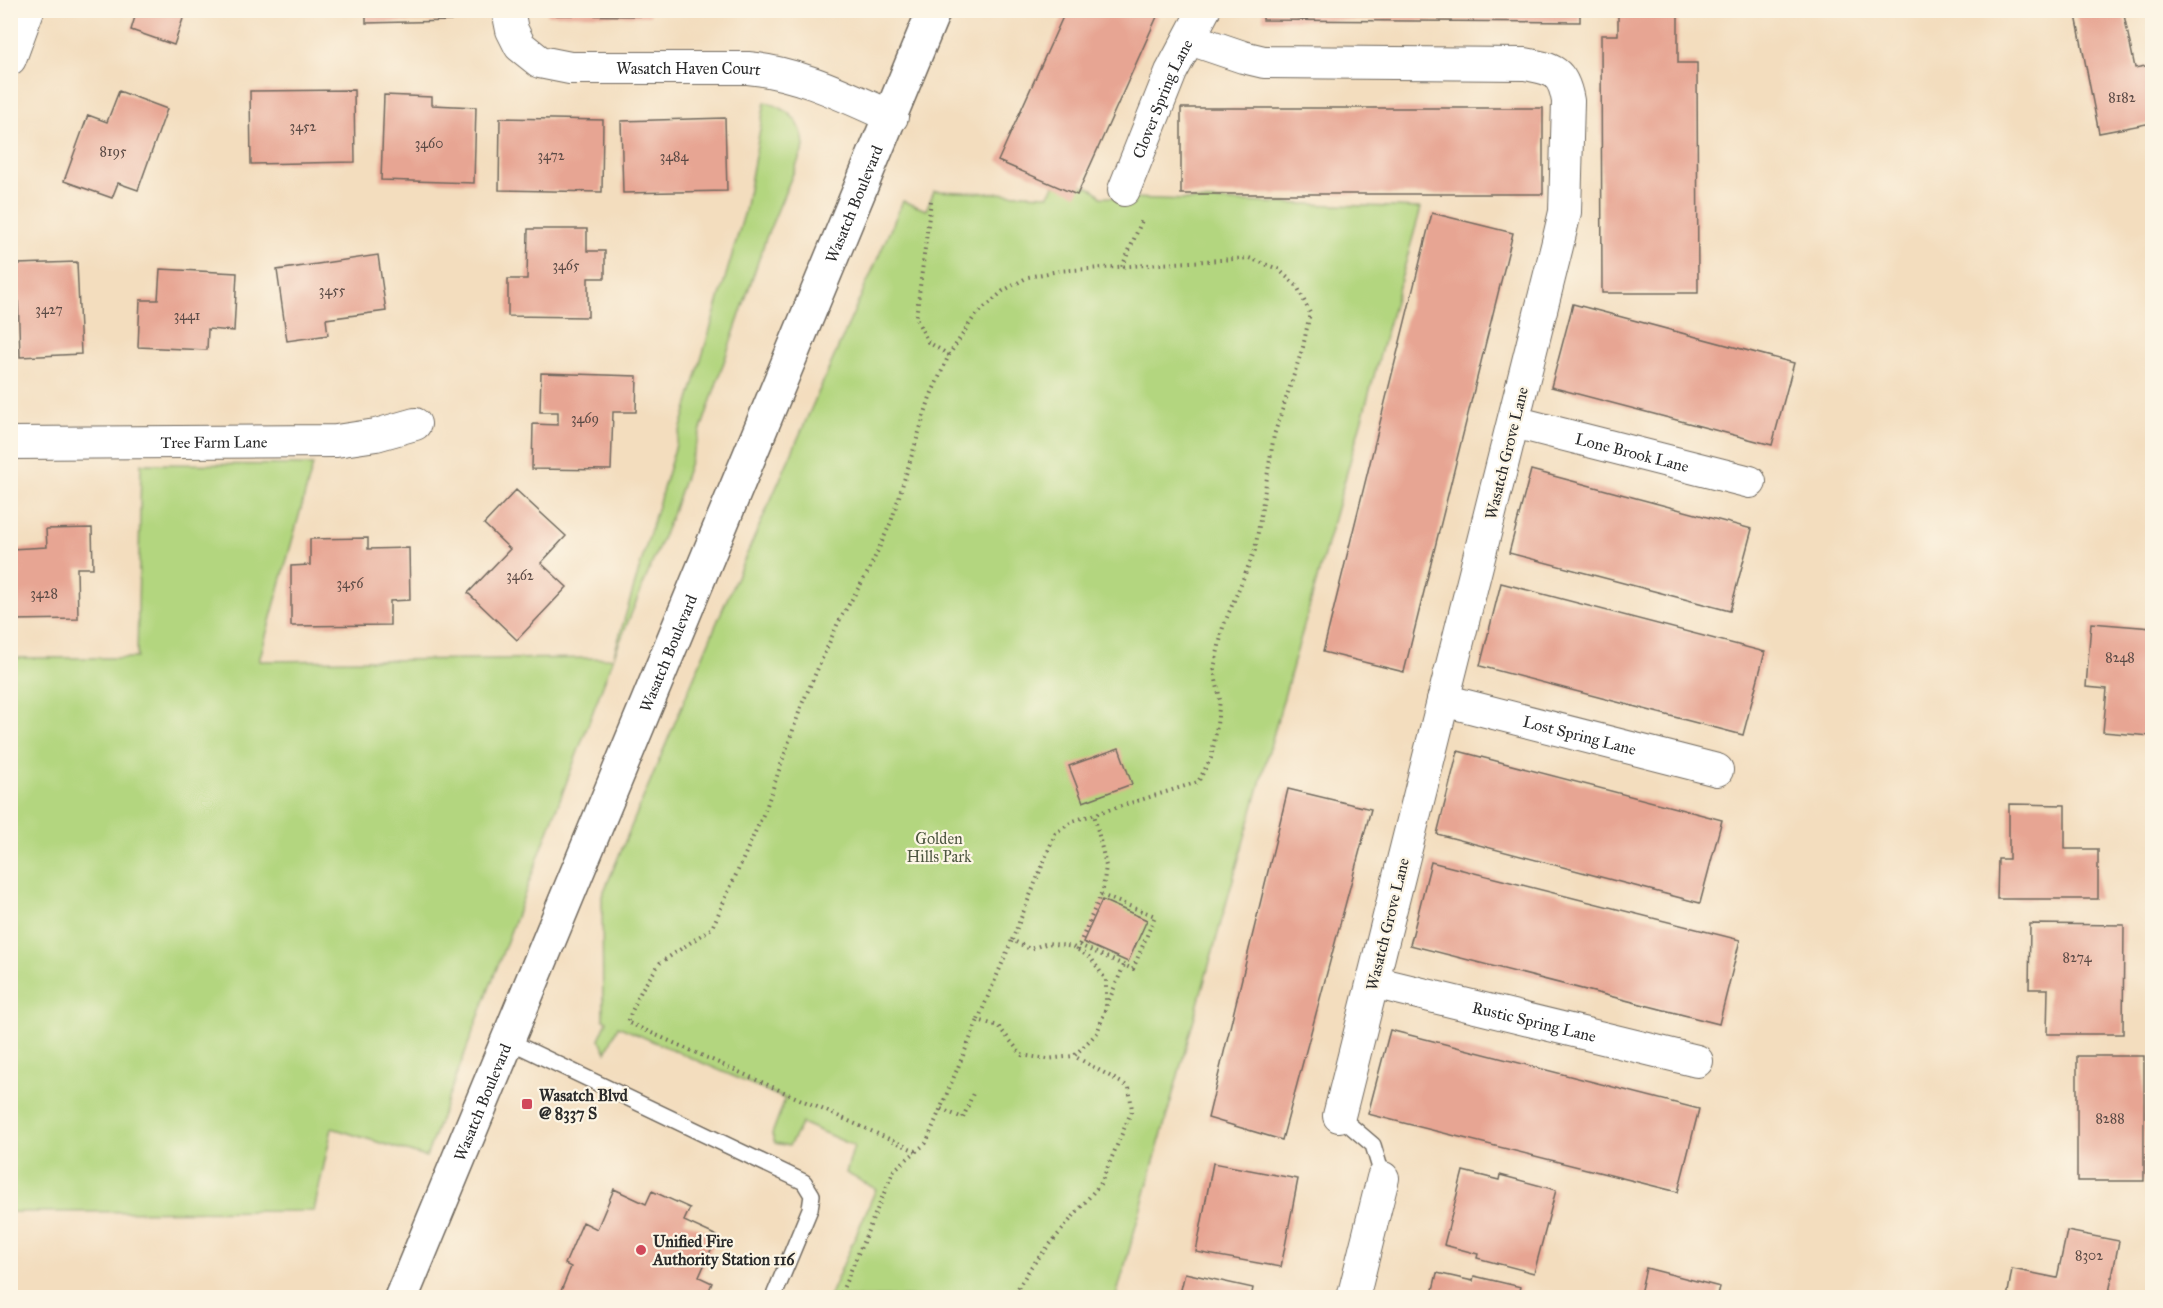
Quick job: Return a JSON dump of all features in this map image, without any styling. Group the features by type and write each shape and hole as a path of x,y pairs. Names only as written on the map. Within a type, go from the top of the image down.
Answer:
{"main road":[{"name":"Wasatch Boulevard","path":"401,1298 892,117 934,10"}],"street":[{"path":"11,57 28,10"},
{"name":"Wasatch Haven Court","path":"508,10 512,30 520,46 540,62 570,68 748,68 776,71 811,81 892,117"},
{"name":"Clover Spring Lane","path":"1124,190 1171,72 1204,10"},
{"name":"Wasatch Grove Lane","path":"1190,39 1264,62 1525,64 1546,68 1559,74 1565,85 1568,101 1565,212 1339,1116"},
{"name":"Lone Brook Lane","path":"1514,422 1750,482"},
{"name":"Tree Farm Lane","path":"10,443 336,441 376,435 415,424"},
{"name":"Lost Spring Lane","path":"1443,700 1717,770"},
{"name":"Rustic Spring Lane","path":"1373,982 1697,1061"},
{"path":"1353,1298 1383,1178"}],"lane":[{"path":"507,1040 804,1182 812,1195 810,1209 773,1298"},
{"name":"Wasatch Grove Lane","path":"1339,1116 1373,1144 1383,1178"}],"path":[{"path":"931,201 916,318 928,342 949,355"},
{"path":"1122,267 1148,208"},
{"path":"839,1298 894,1170 916,1152 926,1143 1055,834 1073,821 1198,782 1211,758 1220,700 1214,669 1222,627 1255,550 1274,435 1303,347 1310,313 1297,286 1278,269 1250,258 1122,267 1028,277 1003,291 974,317 949,355 930,397 891,522 869,570 838,623 802,704 766,808 712,928 660,963 642,988 627,1022 916,1152"},
{"path":"1077,950 1101,895 1106,866 1094,814"},
{"path":"1079,945 1133,969 1155,916 1101,895"},
{"path":"1012,940 1030,949 1048,943 1077,950 1091,958 1106,980 1106,1008"},
{"path":"1074,1056 1097,1033 1124,965"},
{"path":"978,1020 998,1026 1022,1055 1047,1059 1074,1056 1129,1087 1132,1110 1101,1183 1031,1268 1012,1298"},
{"path":"941,1109 963,1118 974,1091"}],"green space":[{"path":"765,102 781,108 793,117 801,130 804,147 766,238 672,515 613,658 745,211"},
{"name":"Golden Hills Park","path":"1055,184 1086,186 1101,197 1421,208 1116,1297 829,1297 876,1189 846,1173 854,1146 802,1123 789,1146 775,1143 772,1134 785,1099 618,1026 606,1052 599,1039 607,1021 603,1019 602,896 723,608 903,201 926,210 934,191 1049,195"},
{"path":"141,464 313,465 259,661 613,658 426,1157 332,1128 314,1211 11,1212 11,658 137,658"}],"building":[{"path":"137,10 186,10 174,45 131,30"},
{"path":"366,10 451,10 451,21 366,23"},
{"path":"547,10 650,10 650,16 547,15"},
{"path":"663,10 765,10 765,14 663,13"},
{"path":"1066,10 1160,10 1077,195 998,161"},
{"path":"1263,10 1580,10 1580,22 1263,20"},
{"path":"1618,10 1678,10 1678,63 1697,63 1698,293 1602,293 1601,35 1618,35"},
{"path":"2075,10 2123,10 2135,68 2151,65 2152,123 2099,133"},
{"path":"354,90 355,162 251,164 250,91"},
{"path":"119,91 167,109 138,190 118,183 112,198 64,181 88,115 107,122"},
{"path":"384,95 432,97 432,105 476,107 474,183 381,180"},
{"path":"1181,108 1543,108 1543,194 1181,194"},
{"path":"500,118 603,120 602,192 499,190"},
{"path":"725,118 727,191 623,193 621,121"},
{"path":"1432,213 1513,233 1404,672 1323,652"},
{"path":"528,229 587,229 587,251 605,251 605,278 588,278 588,317 508,316 508,279 527,279"},
{"path":"378,255 386,311 326,319 328,335 287,341 277,270"},
{"path":"77,262 81,354 20,357 17,264"},
{"path":"160,269 237,273 234,331 208,329 207,350 138,347 140,300 158,300"},
{"path":"1573,304 1794,363 1772,445 1551,387"},
{"path":"541,373 637,376 636,412 613,412 611,470 532,469 533,424 558,425 558,412 540,412"},
{"path":"1531,470 1752,529 1730,611 1509,553"},
{"path":"516,490 566,536 541,563 567,587 517,640 468,593 510,549 484,524"},
{"path":"92,528 93,568 77,568 78,619 12,620 11,549 47,547 46,529"},
{"path":"368,538 368,549 409,548 410,600 390,601 390,625 291,626 291,566 310,565 310,539"},
{"path":"1501,583 1765,652 1743,735 1480,666"},
{"path":"2091,623 2152,628 2151,736 2103,732 2107,689 2086,687"},
{"path":"1119,748 1132,784 1083,802 1069,766"},
{"path":"1458,751 1722,820 1700,903 1437,834"},
{"path":"1288,789 1371,809 1282,1140 1208,1118"},
{"path":"2009,804 2065,805 2065,849 2098,849 2098,899 1997,899 1998,859 2009,859"},
{"path":"1431,862 1740,940 1719,1024 1410,945"},
{"path":"1102,900 1147,920 1128,962 1083,942"},
{"path":"2030,924 2124,925 2123,1034 2047,1034 2048,989 2029,989"},
{"path":"1390,1030 1699,1109 1678,1192 1368,1114"},
{"path":"2077,1056 2144,1056 2144,1181 2077,1181"},
{"path":"1213,1163 1298,1179 1281,1267 1196,1252"},
{"path":"1463,1171 1499,1180 1500,1175 1556,1190 1534,1273 1477,1258 1478,1254 1444,1245"},
{"name":"Unified Fire Authority Station 116","path":"614,1189 646,1204 652,1191 690,1208 684,1221 717,1236 699,1277 712,1283 706,1298 558,1298 571,1267 565,1264 583,1222 597,1229"},
{"path":"2067,1231 2119,1241 2108,1298 2007,1298 2012,1269 2057,1278"},
{"path":"1646,1268 1720,1287 1717,1298 1639,1298"},
{"path":"1185,1273 1253,1288 1251,1298 1179,1298"},
{"path":"1437,1273 1473,1281 1474,1276 1521,1287 1518,1298 1431,1298"}],"place":[{"name":"Wasatch Blvd @ 8337 S","path":"527,1104"},
{"name":"Unified Fire Authority Station 116","path":"641,1250"}]}
